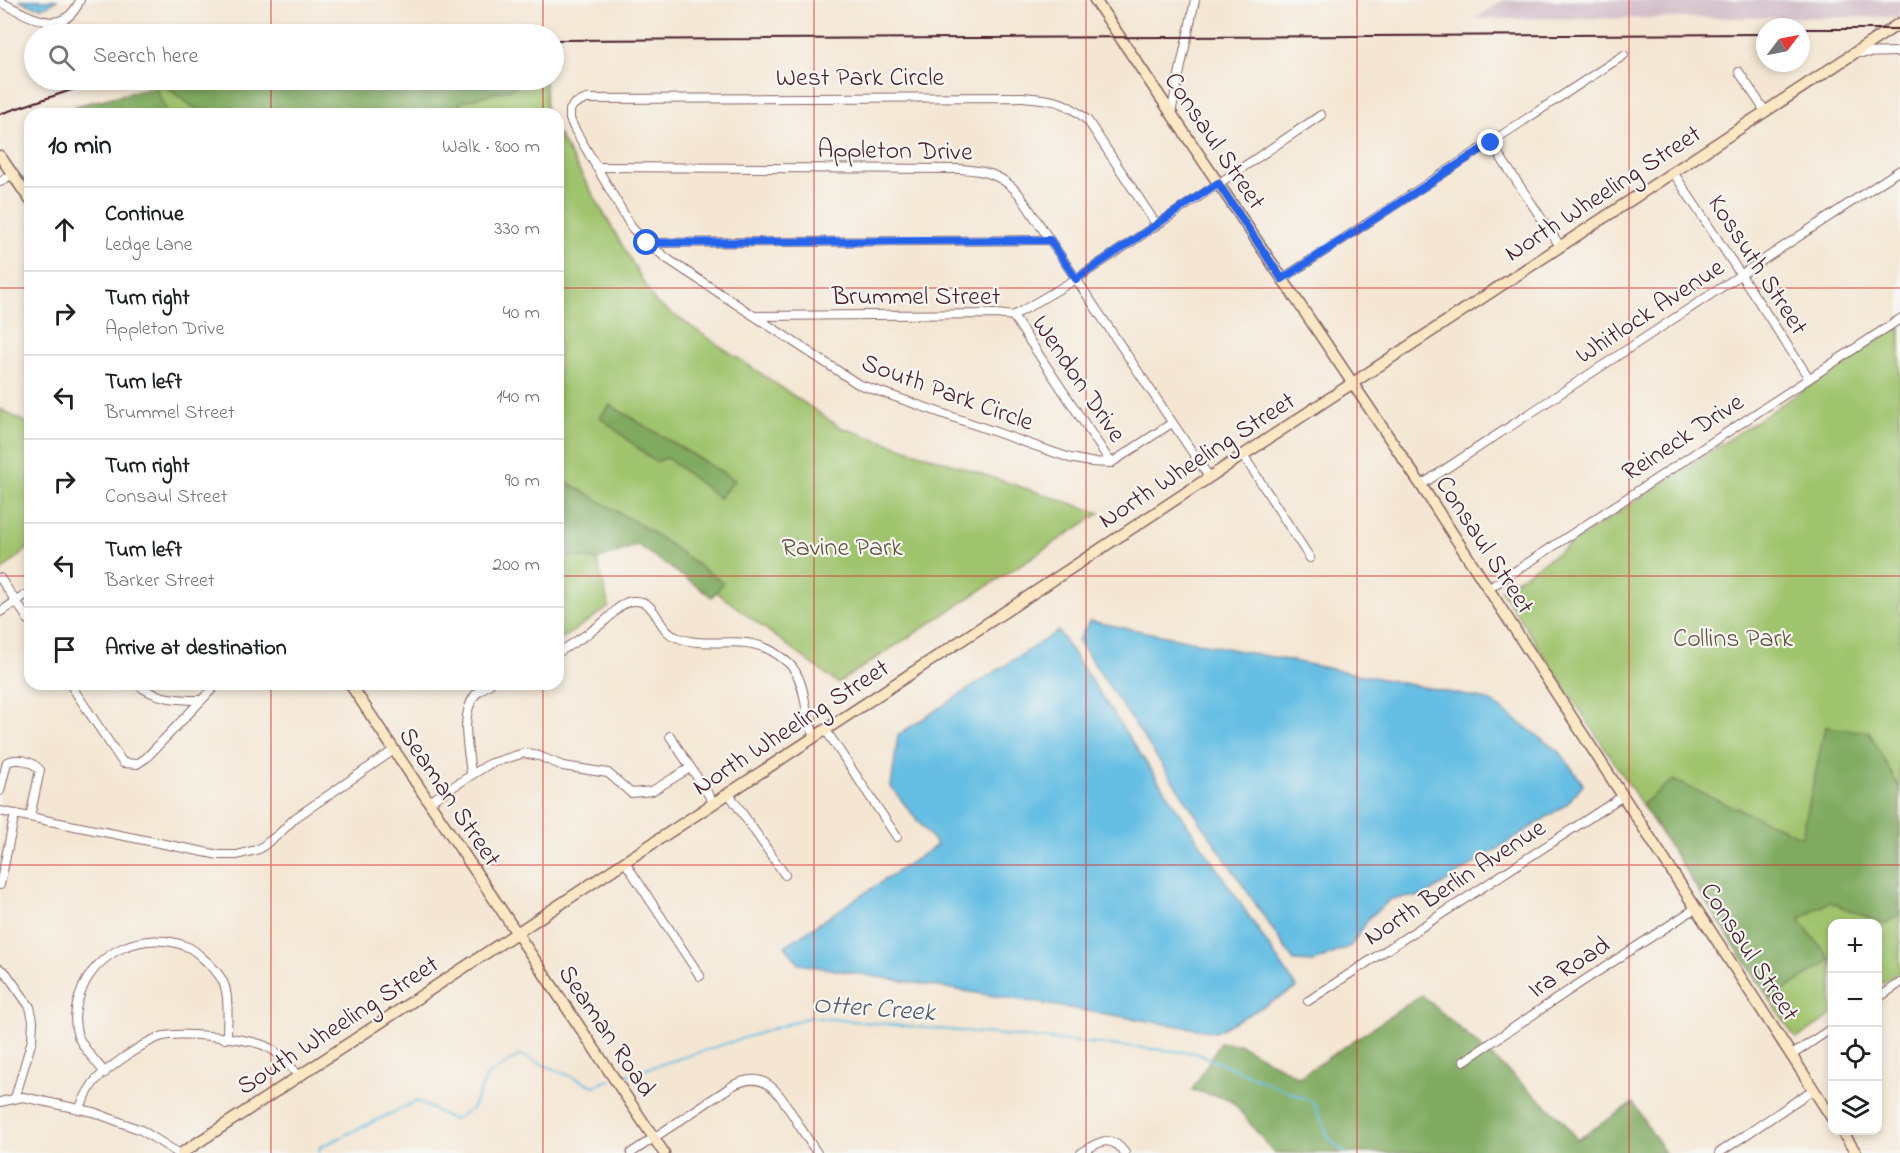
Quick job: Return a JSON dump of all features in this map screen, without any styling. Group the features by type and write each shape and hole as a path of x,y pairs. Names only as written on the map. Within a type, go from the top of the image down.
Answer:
{"street":[{"path":"0,2 39,20 51,22 62,21 74,14 80,0"},
{"name":"Consaul Street","path":"1095,0 1420,485 1828,1110"},
{"path":"1170,113 1195,0"},
{"name":"North Wheeling Street","path":"516,932 1900,22"},
{"path":"1853,53 1900,52"},
{"path":"1282,279 1624,55"},
{"path":"1738,72 1765,111"},
{"name":"West Park Circle","path":"596,168 570,118 570,110 574,104 588,99 1022,97 1060,101 1088,121 1156,224"},
{"name":"Brummel Street","path":"755,316 996,314 1013,316 1076,279 1321,115"},
{"path":"1491,143 1560,246"},
{"path":"0,156 24,191"},
{"name":"Appleton Drive","path":"596,168 959,168 986,171 1000,178 1019,194 1209,477"},
{"name":"South Park Circle","path":"596,168 632,228 647,243 669,260 858,384 1070,458 1111,463"},
{"name":"Whitlock Avenue","path":"1420,485 1900,170"},
{"name":"Kossuth Street","path":"1673,172 1809,378"},
{"path":"0,182 12,174"},
{"path":"647,243 1050,240"},
{"name":"Wendon Drive","path":"1013,316 1111,463"},
{"name":"Reineck Drive","path":"1488,589 1900,319"},
{"path":"1111,463 1172,423"},
{"path":"1243,455 1310,558"},
{"path":"0,578 24,613"},
{"path":"0,612 24,596"},
{"path":"564,649 623,605 634,601 645,603 654,609 662,627 675,637 702,642 749,642 769,649 785,660 795,671 801,687 808,722 815,736"},
{"path":"74,690 126,764 137,764 146,758 211,690"},
{"path":"144,690 158,696 201,700"},
{"name":"Seaman Street","path":"354,690 516,932"},
{"path":"471,774 466,732 468,716 470,705 476,694 482,690"},
{"path":"825,729 897,837"},
{"path":"670,736 714,803"},
{"path":"0,811 219,855 237,855 259,849 295,818 394,750"},
{"path":"429,802 489,764 524,753 539,756 563,766 608,773 631,793 643,794 652,791 690,768"},
{"path":"0,791 7,762 22,760 37,766 40,770 30,817"},
{"path":"729,794 785,875"},
{"name":"North Berlin Avenue","path":"1308,1001 1623,796"},
{"path":"0,885 15,814"},
{"path":"625,862 699,976"},
{"name":"Ira Road","path":"1464,1061 1696,908"},
{"name":"South Wheeling Street","path":"180,1153 516,932"},
{"name":"Seaman Road","path":"516,932 664,1153"},
{"path":"105,1073 78,1037 75,1022 76,1007 83,983 97,964 115,950 142,942 167,942 189,947 212,966 220,976 226,990 227,1038 225,1039"},
{"path":"0,969 6,973 30,1007 33,1020 32,1041 15,1098"},
{"path":"1882,995 1900,983"},
{"path":"1792,1055 1828,1031"},
{"path":"79,1109 97,1079 150,1040 163,1036 198,1035 261,1044 286,1060 298,1076"},
{"path":"631,1153 732,1086 744,1080 759,1080 771,1086 780,1095 817,1153"},
{"path":"1719,1153 1814,1089"},
{"path":"0,1102 22,1097 93,1112 141,1130 180,1153"},
{"path":"1844,1135 1856,1153"},
{"path":"1082,1153 1106,1141 1114,1143 1125,1153"}],"shaded area":[{"path":"1503,0 1900,0 1900,17 1475,19"}],"green space":[{"path":"142,90 156,90 165,108 76,108 75,106"},
{"path":"145,90 545,90 546,108 76,108 75,106"},
{"path":"170,90 506,90 460,102 460,108 195,108"},
{"name":"Ravine Park","path":"564,144 655,302 840,427 1100,513 838,683 656,547 564,492"},
{"name":"Collins Park","path":"1900,326 1900,971 1882,983 1882,919 1828,919 1828,1018 1796,1039 1501,590"},
{"path":"610,405 735,480 719,498 667,458 655,462 600,417"},
{"path":"0,409 24,422 24,552 1,571"},
{"path":"564,480 649,530 723,583 712,597 638,545 597,560 566,555 564,552"},
{"path":"564,551 567,555 597,560 609,607 564,637"},
{"path":"1825,727 1869,732 1900,789 1900,914 1885,924 1882,923 1882,919 1872,919 1829,902 1799,919 1828,956 1828,962 1770,999 1642,804 1673,780 1802,837"},
{"path":"1422,995 1563,1120 1577,1140 1633,1103 1665,1153 1274,1153 1231,1100 1192,1090 1220,1043 1239,1044 1299,1077"}],"water":[{"path":"20,0 57,0 47,6 39,7"},
{"path":"1090,621 1488,700 1560,752 1583,784 1567,804 1424,896 1391,899 1369,918 1351,946 1314,962 1294,961 1078,640"},
{"path":"1058,631 1297,988 1216,1032 799,964 785,946 937,845 891,787 898,735"}],"waterway":[{"name":"Otter Creek","path":"618,1078 810,1017 1196,1053 1313,1102 1330,1140 1345,1153"},
{"name":"Otter Creek","path":"319,1153 320,1147 417,1101 453,1120 472,1109 487,1076 520,1055 594,1086 610,1080"}],"railway":[{"path":"1810,29 1900,29"},
{"path":"564,40 1756,34"},
{"path":"0,114 71,90"}],"route":[{"path":"647,243 1050,240 1076,279 1218,183 1282,279 1491,143"}]}
